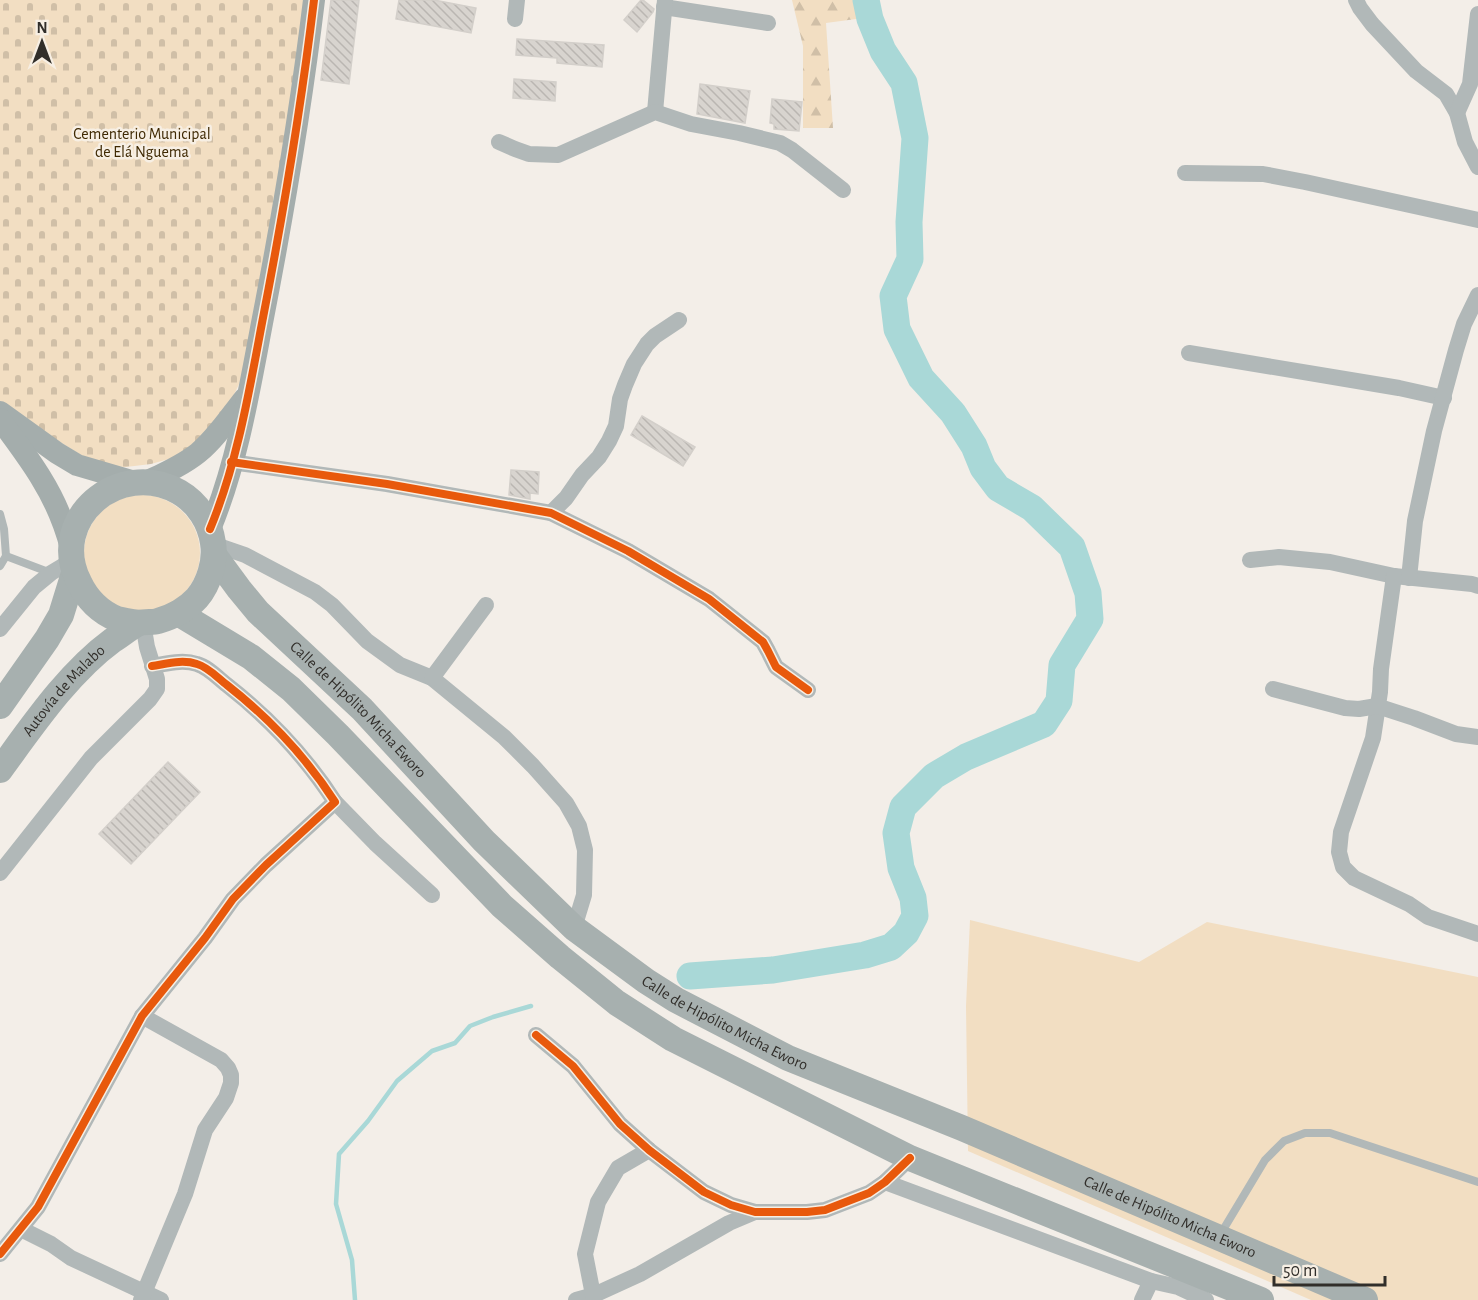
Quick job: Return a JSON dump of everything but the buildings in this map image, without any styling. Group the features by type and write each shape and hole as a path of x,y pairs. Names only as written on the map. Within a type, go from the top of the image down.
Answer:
{"main road":[{"path":"0,706 61,615 67,564 77,524 90,503 111,489 142,482 168,486 186,496 200,511 212,543 209,578 197,598 178,613 157,622 143,623 118,619 99,609 84,592 67,564"},
{"name":"Calle de Hipólito Micha Eworo","path":"212,543 239,589 258,612 362,709 484,841 574,928 618,962 676,1000 788,1058 962,1128 1365,1300"},
{"name":"Calle de Hipólito Micha Eworo","path":"178,613 251,657 291,689 502,906 617,1003 673,1039 910,1158 1261,1300"},
{"name":"Autovía de Malabo","path":"0,770 54,699 90,658 143,623"}],"street":[{"path":"314,0 304,84 282,220 248,393 212,543 245,555 315,592 332,605 367,641 400,665 432,678 504,737 533,766 566,803 579,826 585,850 584,895 574,928"},
{"path":"515,20 517,0"},
{"path":"1356,0 1372,24 1416,71 1446,94 1457,113 1465,142 1478,167"},
{"path":"655,112 665,4 768,23"},
{"path":"1457,113 1470,84 1478,14"},
{"path":"499,142 529,154 558,155 655,112 691,124 780,143 843,190"},
{"path":"1185,174 1263,174 1478,220"},
{"path":"1478,295 1464,324 1434,431 1381,669 1373,738 1341,832 1339,852 1343,867 1354,878 1409,904 1428,917 1478,934"},
{"path":"551,513 566,498 609,441 616,426 620,399 634,364 647,344 678,320"},
{"path":"1189,353 1376,384 1443,398"},
{"path":"1,421 77,465 142,482 173,469 197,454 248,393"},
{"path":"0,629 34,587 67,564 67,535 42,479 1,421"},
{"path":"231,462 387,484 551,513 628,551 709,599 763,642 776,667 808,690"},
{"path":"1250,560 1279,557 1330,562 1401,577 1478,586"},
{"path":"432,678 486,604"},
{"path":"0,873 92,758 157,689 157,679 143,623"},
{"path":"152,666 183,661 201,665 251,704 295,747 335,802 375,843 432,895"},
{"path":"1273,689 1345,708 1359,709 1377,706 1456,734 1478,737"},
{"path":"0,1254 38,1207 141,1016 205,938 233,899 266,865 335,802"},
{"path":"141,1016 221,1060 231,1075 226,1098 205,1130 185,1194 142,1296"},
{"path":"536,1035 573,1066 620,1124 704,1192 730,1205 755,1212 825,1210 868,1193 885,1182 910,1158"},
{"path":"594,1298 585,1254 598,1202 618,1168 650,1150"},
{"path":"885,1182 1151,1281 1178,1287 1206,1300"},
{"path":"576,1300 594,1298 729,1222 755,1212"},
{"path":"21,1229 142,1296 161,1300"},
{"path":"1142,1300 1151,1281"}],"lane":[{"path":"0,514 4,529 6,556 0,566"},
{"path":"6,556 67,564"},
{"path":"1218,1238 1265,1161 1284,1141 1305,1133 1330,1132 1478,1182"}],"green space":[{"name":"Cementerio Municipal de Elá Nguema","path":"0,0 305,0 289,133 242,378 229,405 214,428 176,457 151,464 126,467 99,466 0,405"},
{"path":"792,0 869,0 871,17 826,23 833,128 803,128 803,46"},
{"path":"142,495 164,499 183,512 196,531 200,553 196,575 183,594 164,607 142,611 120,607 101,594 88,575 84,553 88,531 101,512 120,499"},
{"path":"970,920 1139,962 1207,922 1478,977 1478,1300 1311,1300 968,1151 966,1006"}],"waterway":[{"path":"690,976 773,970 865,955 891,947 906,933 915,916 913,898 901,868 896,833 903,807 934,776 966,757 1044,724 1059,701 1062,665 1090,619 1088,593 1072,547 1032,508 998,488 983,468 974,446 953,413 921,378 897,329 893,296 910,259 909,222 915,138 904,83 883,51 870,19 866,0"},
{"path":"355,1300 352,1260 336,1204 339,1154 368,1121 397,1081 432,1051 455,1043 470,1026 531,1006"}],"cycle path":[{"path":"210,529 228,479 252,375 291,162 314,0"},
{"path":"231,462 387,484 551,513 628,551 709,599 763,642 776,667 808,690"},
{"path":"0,1254 38,1207 142,1016 205,938 233,899 266,865 335,802 312,769 286,739 258,711 209,670 201,665 186,662 152,666"},
{"path":"536,1035 573,1066 620,1124 649,1150 704,1192 731,1205 755,1212 825,1210 869,1193 885,1182 910,1158"}]}
